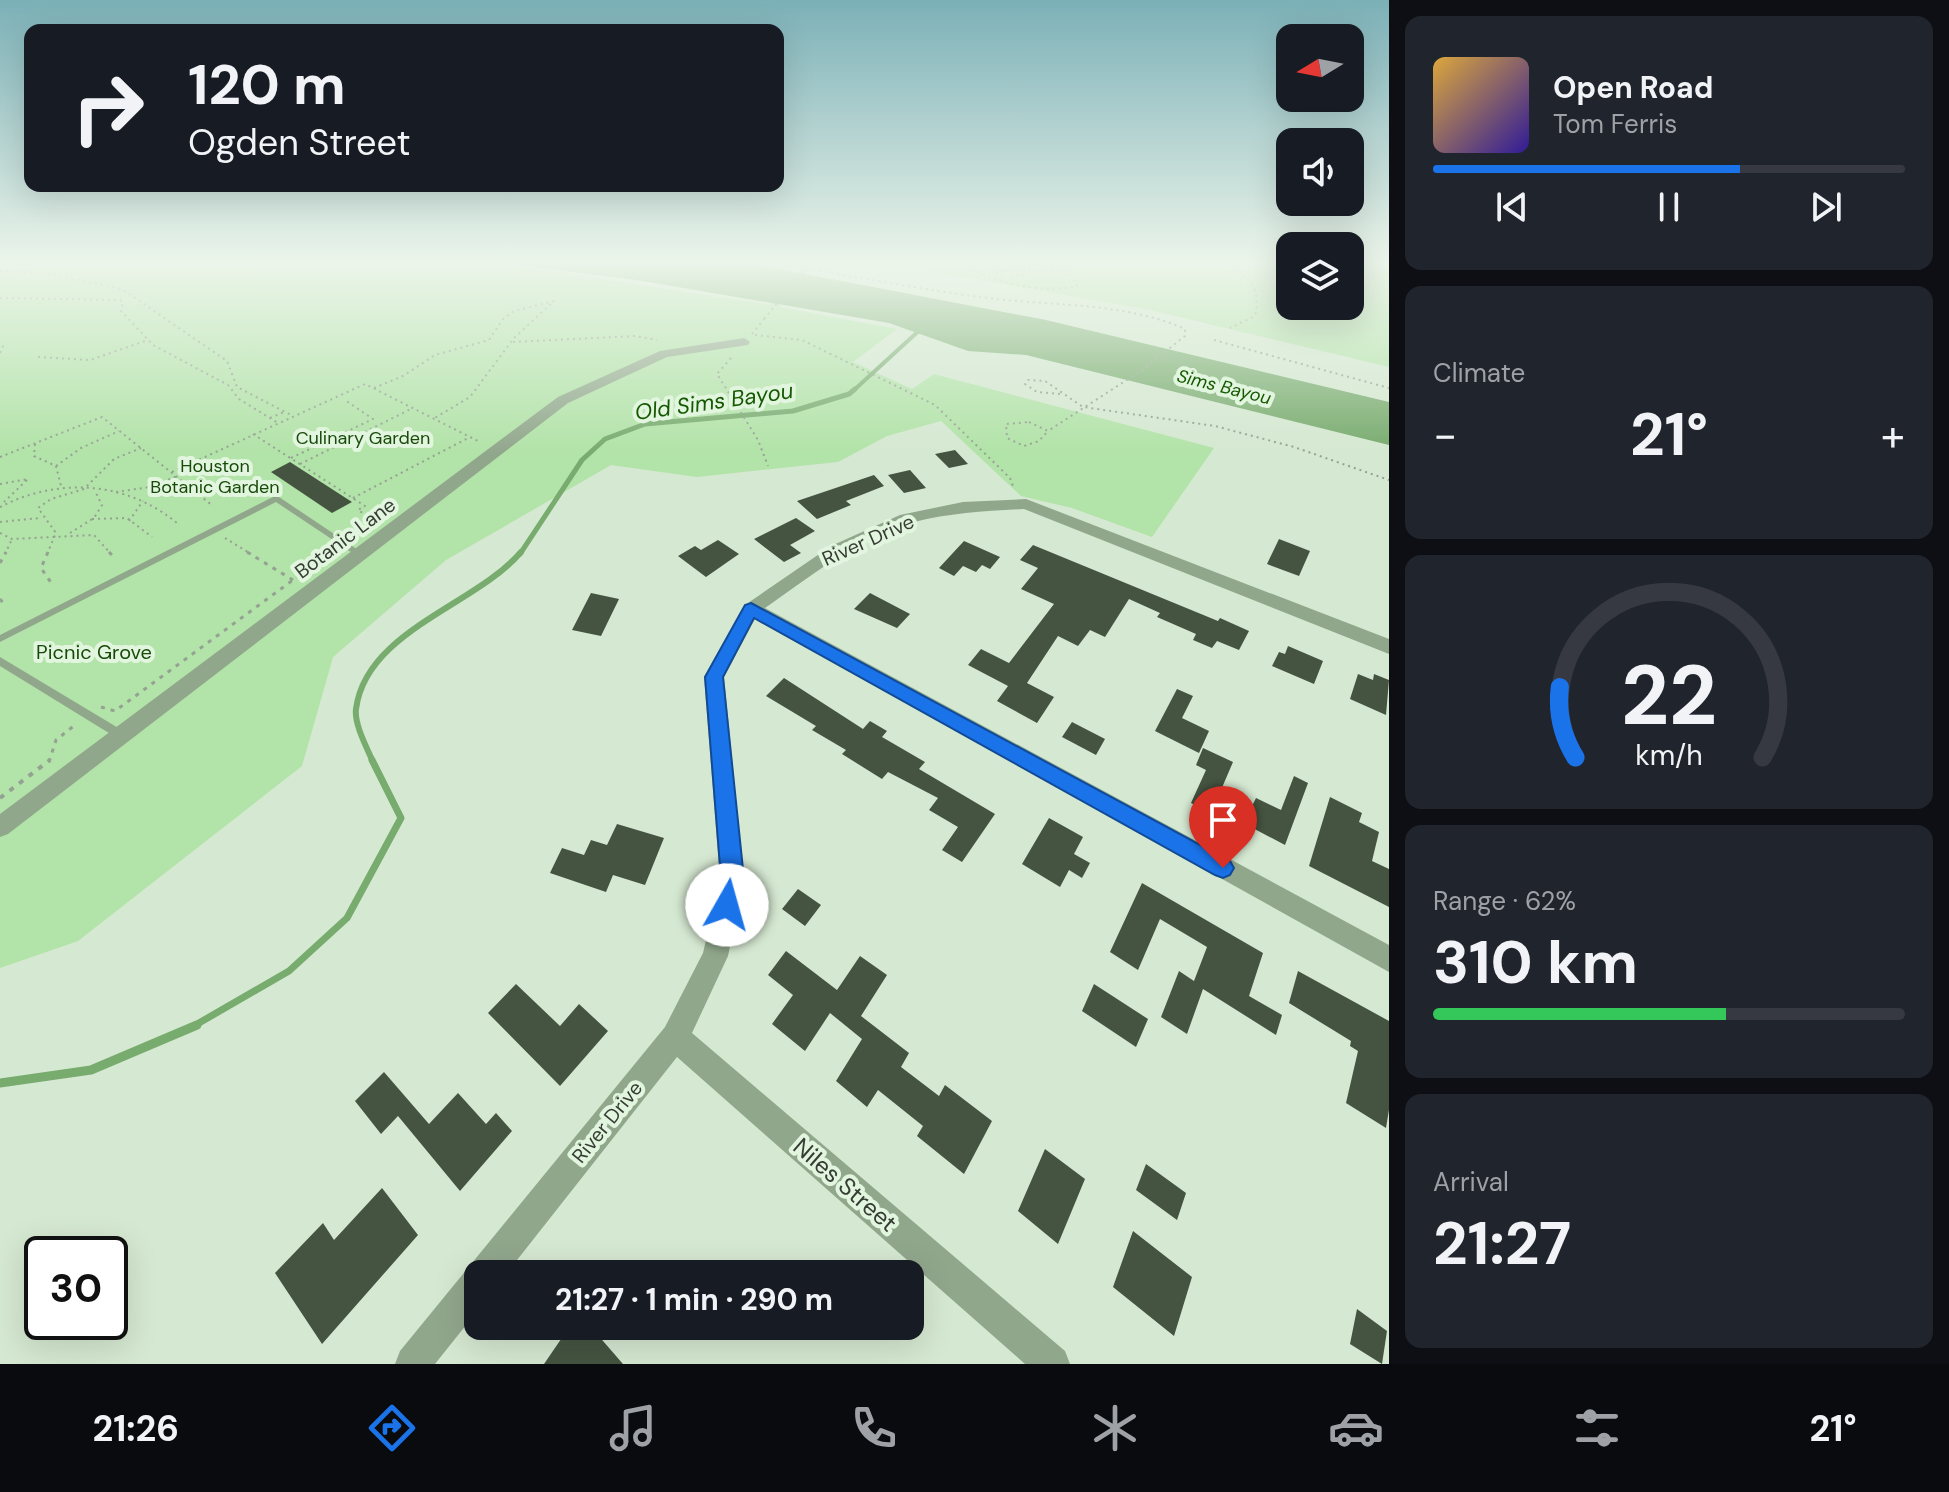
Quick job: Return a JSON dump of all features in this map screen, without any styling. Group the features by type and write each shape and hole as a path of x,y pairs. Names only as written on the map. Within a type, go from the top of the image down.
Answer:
{"street":[{"name":"Botanic Lane","path":"0,827 563,400 664,354 748,339"},
{"name":"River Drive","path":"496,1260 675,1037 715,956 732,879 714,677 751,609 837,550 906,519 963,507 1026,504 1389,647"},
{"path":"751,609 1389,959"},
{"name":"Niles Street","path":"675,1037 1052,1364"},
{"path":"413,1364 464,1300"}],"lane":[{"path":"0,639 276,499 360,554"},
{"path":"0,661 121,735"}],"path":[{"path":"133,326 146,341 228,385 239,399 278,423"},
{"path":"175,326 227,361 237,387 293,416"},
{"path":"374,388 403,376 435,355 489,340 497,336 501,326"},
{"path":"433,419 470,397 512,342 529,326"},
{"path":"1048,431 1019,421 1006,424 1005,433 1014,445 1025,447 1037,444 1048,431 1142,370 1181,339 1185,329 1177,326"},
{"path":"1230,328 1235,326"},
{"path":"512,342 635,336 677,345 678,352"},
{"path":"748,339 794,337 935,405 1010,478 1015,494 1026,504"},
{"path":"1214,340 1389,388"},
{"path":"38,357 90,360 146,341"},
{"path":"0,353 4,344"},
{"path":"1060,394 1033,391 1026,382 1049,381 1060,394 1083,407 1215,426 1294,447 1389,480"},
{"path":"172,472 365,384 498,451"},
{"path":"723,385 758,440 768,466"},
{"path":"345,400 382,424"},
{"path":"300,464 413,408"},
{"path":"270,418 284,412"},
{"path":"0,457 102,417 213,506"},
{"path":"291,458 373,419"},
{"path":"56,466 81,448 120,431"},
{"path":"253,434 365,506 358,510 391,531"},
{"path":"339,435 348,441"},
{"path":"353,498 470,437"},
{"path":"326,441 336,447"},
{"path":"36,442 34,456 56,466"},
{"path":"56,536 38,508 84,489 114,459 141,448"},
{"path":"56,466 61,486"},
{"path":"2,506 35,490 61,486 113,492 150,487 177,476"},
{"path":"0,484 28,479 5,499 2,506"},
{"path":"67,535 92,519 102,505 95,491"},
{"path":"113,492 143,501 167,513 177,523"},
{"path":"129,521 143,501"},
{"path":"92,519 116,516 152,537"},
{"path":"0,522 42,518"},
{"path":"213,530 293,580"},
{"path":"0,533 12,539 94,535 112,555"},
{"path":"52,584 41,568 43,556 56,536"},
{"path":"0,563 12,539"},
{"path":"104,705 115,711 336,548"},
{"path":"0,599 6,607"},
{"path":"0,798 49,762 56,740 71,728"}],"green space":[{"name":"Houston Botanic Garden","path":"0,326 879,326 897,329 853,362 912,389 934,374 1214,448 1152,537 1072,508 1021,496 941,421 887,436 838,462 697,477 611,465 446,560 333,657 302,766 78,941 0,968"},
{"path":"1216,326 1389,326 1389,367"}],"water":[{"name":"Sims Bayou","path":"896,326 1070,326 1389,402 1389,445 1026,355 968,351"}],"building":[{"path":"955,450 968,464 949,468 935,454"},
{"path":"290,462 352,502 332,513 271,472"},
{"path":"910,470 926,488 904,493 888,475"},
{"path":"874,475 884,486 846,501 851,505 817,519 797,501"},
{"path":"796,518 815,531 790,545 801,553 784,562 754,539"},
{"path":"1279,539 1310,551 1299,576 1267,564"},
{"path":"718,540 739,554 706,577 678,556 695,546 701,550"},
{"path":"964,541 1000,557 990,569 982,565 976,572 963,566 954,576 939,568"},
{"path":"1033,545 1249,631 1239,650 1217,641 1212,648 1193,640 1196,634 1157,617 1160,613 1129,599 1105,637 1090,630 1078,646 1058,636 1027,683 1054,697 1037,723 997,701 1008,686 968,665 981,649 1009,663 1054,604 1021,589 1038,568 1020,560"},
{"path":"591,593 619,599 601,636 572,630"},
{"path":"870,593 910,614 897,628 854,609"},
{"path":"1288,646 1323,661 1314,684 1272,666 1279,652 1285,654"},
{"path":"1358,674 1373,680 1374,674 1389,680 1386,715 1350,699"},
{"path":"784,678 863,729 870,721 887,731 882,737 925,762 919,769 995,814 962,862 942,850 958,827 929,810 938,798 888,772 882,779 842,754 846,750 812,730 816,726 766,696"},
{"path":"1177,689 1193,696 1182,718 1209,731 1199,753 1155,731"},
{"path":"1072,722 1105,739 1096,755 1062,737"},
{"path":"1203,748 1233,762 1221,790 1252,806 1256,798 1281,810 1294,776 1308,783 1285,845 1230,816 1228,822 1191,803 1206,770 1196,765"},
{"path":"1330,797 1362,813 1359,822 1379,832 1372,861 1389,869 1389,907 1309,866"},
{"path":"1049,818 1083,837 1074,854 1090,863 1082,878 1069,870 1060,887 1022,864"},
{"path":"617,824 664,838 645,885 613,875 606,892 550,873 562,848 584,855 591,840 607,845"},
{"path":"1142,883 1263,953 1249,996 1282,1015 1276,1035 1203,989 1187,1034 1161,1017 1179,971 1194,981 1207,947 1160,919 1138,970 1110,952"},
{"path":"798,889 821,905 805,926 782,909"},
{"path":"786,951 837,990 860,956 887,975 861,1016 909,1053 901,1067 939,1096 945,1085 992,1121 964,1174 917,1136 923,1126 878,1090 867,1107 836,1081 862,1039 830,1013 805,1051 772,1024 793,995 768,975"},
{"path":"1298,971 1389,1021 1389,1110 1386,1128 1346,1103 1358,1051 1350,1046 1351,1041 1289,1003"},
{"path":"516,984 560,1026 579,1004 608,1031 560,1086 488,1013"},
{"path":"1094,984 1148,1019 1136,1047 1082,1011"},
{"path":"384,1072 429,1124 458,1093 486,1124 496,1113 512,1131 460,1191 398,1116 381,1134 355,1101"},
{"path":"1045,1149 1085,1179 1058,1244 1018,1211"},
{"path":"1146,1164 1186,1193 1177,1220 1136,1190"},
{"path":"382,1188 418,1235 322,1344 275,1273 323,1223 334,1240"},
{"path":"1133,1231 1192,1277 1174,1336 1113,1287"},
{"path":"1357,1309 1387,1331 1382,1364 1350,1344"},
{"path":"560,1340 602,1340 623,1364 544,1364"}],"waterway":[{"name":"Old Sims Bayou","path":"853,391 923,327"},
{"name":"Old Sims Bayou","path":"520,554 582,460 605,439 645,424 793,411 849,394 855,389"},
{"name":"Old Sims Bayou","path":"373,762 359,729 356,709 364,682 380,659 401,639 478,588 521,552"},
{"name":"Old Sims Bayou","path":"192,1027 289,971 347,918 401,818 373,762"},
{"name":"Old Sims Bayou","path":"0,1083 91,1070 197,1025"}],"route":[{"path":"727,905 732,879 714,677 751,609 1223,868"}],"park label":[{"name":"Culinary Garden","path":"363,438"},
{"name":"Picnic Grove","path":"94,652"}]}
